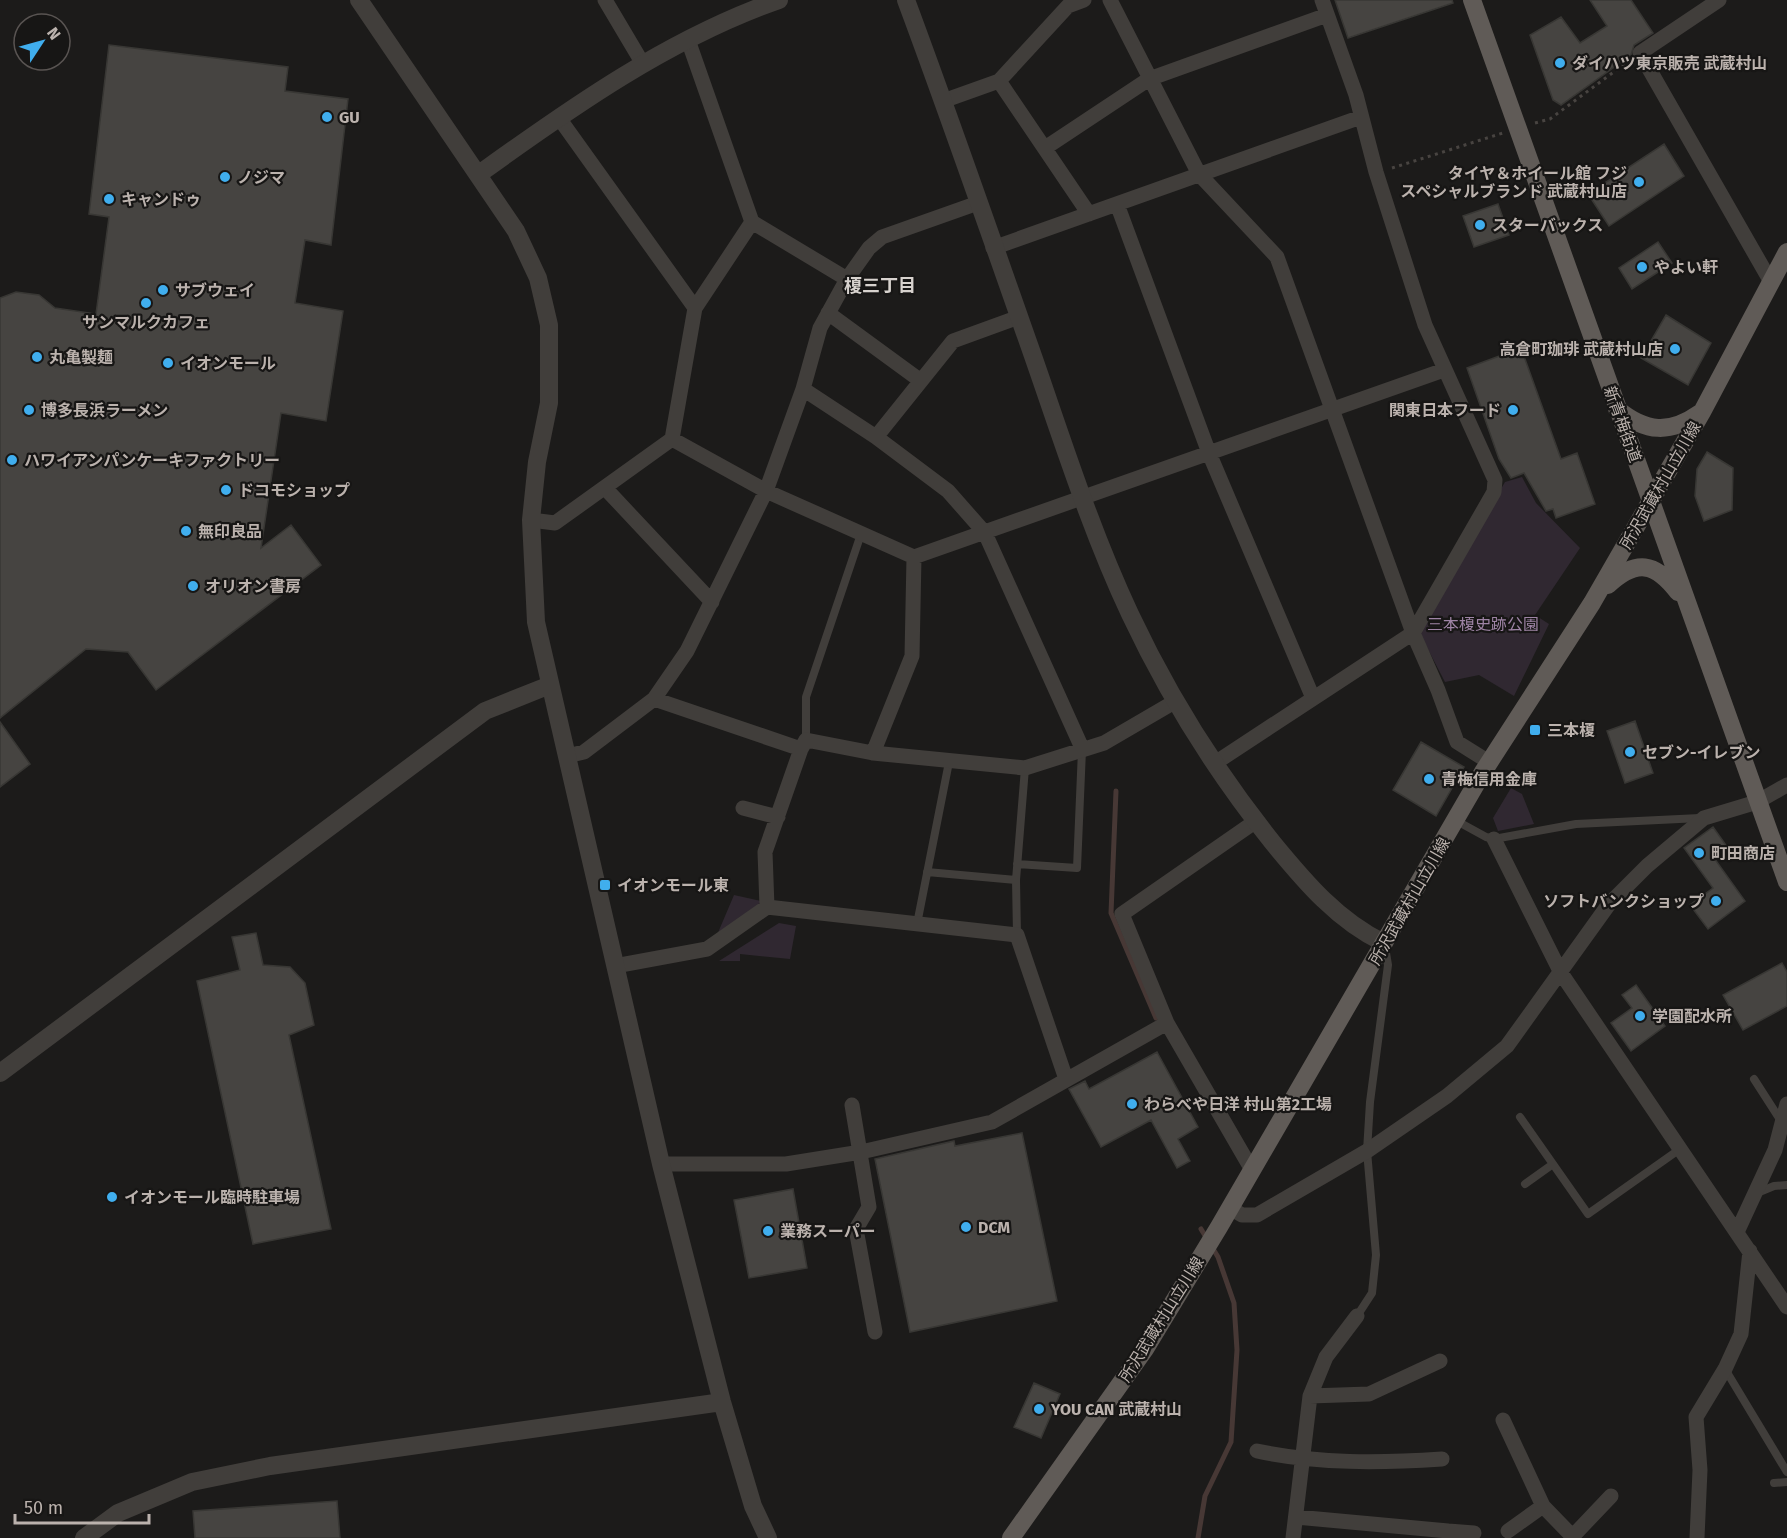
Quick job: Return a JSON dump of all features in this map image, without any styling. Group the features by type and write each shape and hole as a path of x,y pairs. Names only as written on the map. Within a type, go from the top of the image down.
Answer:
{"main road":[{"name":"新青梅街道","path":"1472,0 1787,882"},
{"name":"所沢武蔵村山立川線","path":"1011,1538 1145,1349 1210,1242 1489,762 1592,603 1702,412 1787,252"},
{"path":"1617,408 1640,425 1660,428 1675,428 1702,412"},
{"path":"1592,603 1616,577 1626,570 1647,567 1666,577 1687,603"}],"street":[{"path":"358,0 516,231 538,278 549,325 549,403 537,462 531,520 536,622 661,1164 722,1402 753,1506 768,1538"},
{"path":"605,0 644,64"},
{"path":"906,0 1082,498 1130,614 1176,701 1215,763 1256,821 1297,873 1339,914 1359,931 1384,943"},
{"path":"943,101 999,81 1068,6 1084,0"},
{"path":"1110,0 1199,174 1277,257 1413,633 1438,690 1457,742 1489,762"},
{"path":"1215,763 1413,633 1494,492 1495,486 1495,480 1425,325 1376,172 1361,117 1322,0"},
{"path":"1719,0 1640,53 1771,282"},
{"path":"479,174 559,118 644,64 688,40 774,1"},
{"path":"1046,148 1149,79 1327,15"},
{"path":"688,40 752,222 847,279"},
{"path":"999,81 1089,214"},
{"path":"993,248 1361,117"},
{"path":"559,118 695,308"},
{"path":"567,756 584,752 654,699 687,651 766,491 803,389 820,328 847,279 869,248 882,237 978,202"},
{"path":"1117,204 1209,453 1313,698"},
{"path":"531,520 555,523 672,439 695,308 752,222"},
{"path":"828,313 921,381"},
{"path":"876,437 953,341 1019,317"},
{"path":"672,439 766,491 914,557 1444,370"},
{"path":"803,389 876,437 948,491 985,533 1082,748"},
{"path":"605,488 712,602"},
{"path":"873,753 912,656 914,557"},
{"path":"0,1073 485,711 550,685"},
{"path":"654,699 804,745 949,762 1025,768 1082,748 1104,743 1176,701"},
{"path":"767,908 765,852 804,745"},
{"path":"1230,1208 1242,1215 1257,1215 1367,1151 1447,1096 1507,1046 1609,904 1647,866 1704,818 1757,802 1787,785"},
{"path":"743,808 778,817"},
{"path":"1252,1170 1167,1023 1122,914 1256,821"},
{"path":"1494,839 1561,973 1787,1307"},
{"path":"615,966 707,950 767,908 916,926 1017,935 1066,1079"},
{"path":"661,1164 786,1164 861,1152 992,1122 1167,1023"},
{"path":"1737,1232 1775,1150 1787,1104"},
{"path":"852,1105 869,1207 856,1229 875,1332"},
{"path":"1697,1538 1700,1470 1696,1417 1725,1369 1741,1334 1750,1251"},
{"path":"1293,1538 1310,1396 1326,1358 1357,1316"},
{"path":"1310,1396 1369,1394 1440,1361"},
{"path":"84,1538 118,1513 204,1480 270,1466 722,1402"},
{"path":"1503,1420 1543,1506 1574,1537 1611,1496"},
{"path":"1257,1451 1301,1460 1391,1462 1442,1460"},
{"path":"1508,1531 1543,1506"},
{"path":"1296,1517 1448,1534 1474,1533"}],"lane":[{"path":"804,745 806,697 861,534"},
{"path":"1017,864 1077,868 1082,748"},
{"path":"916,926 949,762"},
{"path":"1017,935 1016,880 1025,768"},
{"path":"1455,820 1494,839 1576,824 1704,818"},
{"path":"927,872 1016,880"},
{"path":"1357,1316 1372,1293 1376,1255 1367,1151 1370,1102 1388,965 1384,943"},
{"path":"1754,1079 1783,1124"},
{"path":"1521,1117 1588,1214 1680,1149"},
{"path":"1525,1184 1553,1164"},
{"path":"1755,1195 1774,1186 1787,1185"},
{"path":"1725,1369 1787,1472"},
{"path":"1774,1483 1787,1482"}],"path":[{"path":"1376,172 1550,119 1640,53"}],"green space":[{"name":"三本榎史跡公園","path":"1522,477 1536,503 1580,548 1535,615 1549,624 1514,696 1479,675 1445,682 1420,634 1421,625 1505,482"},
{"path":"1511,788 1522,794 1534,824 1498,831 1493,818"},
{"path":"734,895 761,901 754,910 717,935"},
{"path":"779,923 796,926 790,959 740,954 740,961 719,961"}],"building":[{"path":"1335,0 1452,0 1453,3 1348,38"},
{"path":"1590,0 1631,0 1653,33 1634,45 1631,55 1561,105 1553,100 1530,35 1561,17 1580,43 1607,26"},
{"name":"イオンモール","path":"109,45 288,67 285,91 348,99 331,245 305,240 295,303 343,311 326,421 281,413 261,548 291,525 321,565 156,690 128,652 86,649 0,718 0,298 16,292 39,295 55,308 96,314 109,217 89,214"},
{"path":"1664,144 1684,176 1609,226 1588,194"},
{"path":"1498,204 1509,235 1474,247 1463,216"},
{"path":"1658,242 1672,263 1632,289 1619,268"},
{"path":"1666,315 1711,343 1688,385 1641,358"},
{"name":"関東日本フード","path":"1521,348 1561,459 1577,453 1595,504 1556,518 1553,509 1546,511 1524,473 1511,478 1499,459 1467,368"},
{"path":"1707,452 1733,468 1732,510 1704,521 1695,496 1697,469"},
{"name":"セブン-イレブン","path":"1635,721 1653,773 1625,783 1607,731"},
{"path":"0,722 30,764 0,787"},
{"path":"1421,742 1464,767 1436,816 1393,790"},
{"path":"1713,827 1728,848 1714,858 1745,901 1708,929 1690,905 1713,888 1684,848"},
{"path":"256,933 263,965 290,967 305,983 314,1025 289,1035 331,1229 253,1244 197,981 240,970 232,937"},
{"path":"1782,963 1787,972 1787,1006 1743,1030 1723,995"},
{"name":"学園配水所","path":"1636,985 1665,1026 1631,1051 1611,1023 1632,1008 1622,995"},
{"name":"わらべや日洋 村山第2工場","path":"1157,1052 1198,1127 1178,1139 1190,1161 1177,1168 1151,1120 1101,1147 1069,1089 1085,1081 1089,1089"},
{"name":"DCM","path":"1022,1133 1057,1301 910,1332 875,1159 954,1141 955,1146"},
{"path":"793,1189 807,1268 749,1278 734,1200"},
{"path":"1034,1383 1060,1394 1041,1438 1014,1427"},
{"path":"337,1501 340,1538 195,1538 193,1511"}],"waterway":[{"path":"1116,791 1111,913 1156,1018"},
{"path":"1198,1538 1205,1496 1231,1442 1237,1350 1234,1303 1218,1257 1201,1229"}],"place":[{"name":"ダイハツ東京販売 武蔵村山","path":"1560,63"},
{"name":"GU","path":"327,117"},
{"name":"ノジマ","path":"225,177"},
{"name":"タイヤ＆ホイール館 フジ スペシャルブランド 武蔵村山店","path":"1639,182"},
{"name":"キャンドゥ","path":"109,199"},
{"name":"スターバックス","path":"1480,225"},
{"name":"やよい軒","path":"1642,267"},
{"name":"サブウェイ","path":"163,290"},
{"name":"サンマルクカフェ","path":"146,303"},
{"name":"高倉町珈琲 武蔵村山店","path":"1675,349"},
{"name":"丸亀製麺","path":"37,357"},
{"name":"イオンモール","path":"168,363"},
{"name":"博多長浜ラーメン","path":"29,410"},
{"name":"関東日本フード","path":"1513,410"},
{"name":"ハワイアンパンケーキファクトリー","path":"12,460"},
{"name":"ドコモショップ","path":"226,490"},
{"name":"無印良品","path":"186,531"},
{"name":"オリオン書房","path":"193,586"},
{"name":"三本榎","path":"1535,730"},
{"name":"セブン-イレブン","path":"1630,752"},
{"name":"青梅信用金庫","path":"1429,779"},
{"name":"町田商店","path":"1699,853"},
{"name":"イオンモール東","path":"605,885"},
{"name":"ソフトバンクショップ","path":"1716,901"},
{"name":"学園配水所","path":"1640,1016"},
{"name":"わらべや日洋 村山第2工場","path":"1132,1104"},
{"name":"イオンモール臨時駐車場","path":"112,1197"},
{"name":"DCM","path":"966,1227"},
{"name":"業務スーパー","path":"768,1231"},
{"name":"YOU CAN 武蔵村山","path":"1039,1409"}],"district":[{"name":"榎三丁目","path":"880,286"}]}
